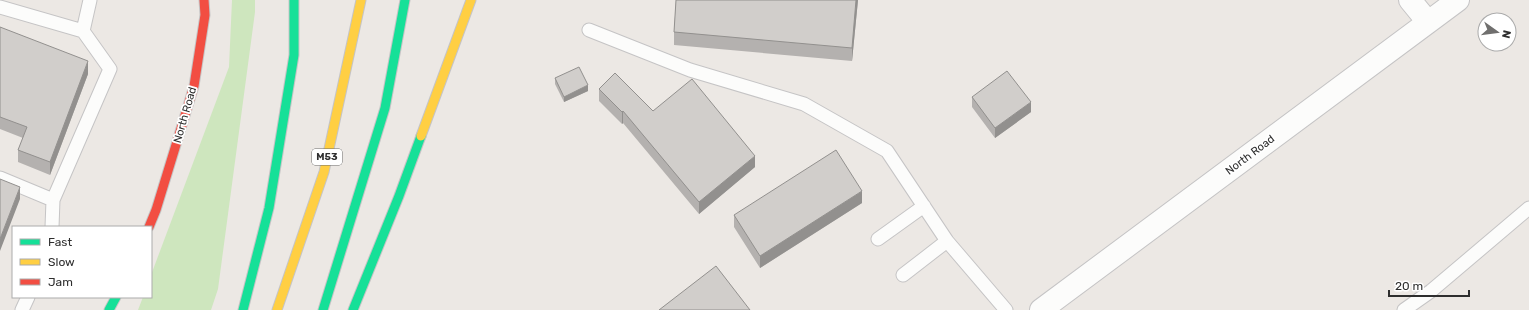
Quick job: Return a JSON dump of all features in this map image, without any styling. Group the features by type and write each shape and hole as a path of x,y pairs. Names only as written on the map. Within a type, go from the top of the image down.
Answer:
{"main road":[{"name":"North Road","path":"149,226 156,210 194,86 205,15 204,0"},
{"path":"244,310 269,208 294,55 294,0"},
{"name":"M53","path":"277,310 324,172 360,0"},
{"path":"323,310 385,108 406,0"},
{"path":"354,310 471,0"},
{"path":"110,310 116,298"}],"street":[{"path":"1410,0 1428,22"},
{"name":"North Road","path":"1042,310 1458,0"}],"lane":[{"path":"83,32 90,0"},
{"path":"0,6 83,32 110,69 53,200 52,226"},
{"path":"589,30 690,70 804,104 887,151 948,241 1006,310"},
{"path":"0,178 53,200"},
{"path":"878,239 924,206"},
{"path":"1404,310 1431,291 1529,208"},
{"path":"903,275 948,241"},
{"path":"22,310 28,298"}],"green space":[{"path":"232,0 255,0 255,12 218,289 211,310 138,310 143,298 152,298 152,272 229,67"}],"building":[{"path":"676,0 856,0 852,48 674,32"},
{"path":"0,27 88,61 50,162 18,150 27,127 0,117"},
{"path":"579,67 588,85 564,97 555,78"},
{"path":"1007,71 1031,102 995,128 972,97"},
{"path":"615,73 653,111 692,79 755,156 699,202 623,111 622,112 599,89"},
{"path":"836,150 862,191 760,256 734,215"},
{"path":"0,179 20,187 0,239"},
{"path":"716,266 750,310 659,310"}],"traffic: fast":[{"path":"243,310 269,208 294,55 294,0"},
{"path":"323,310 385,108 405,0"},
{"path":"353,310 399,196 421,136"},
{"path":"109,310 115,298"}],"traffic: slow":[{"path":"277,310 324,172 361,0"},
{"path":"421,136 471,0"}],"traffic: jam":[{"path":"149,226 156,210 194,86 205,15 204,0"}]}
